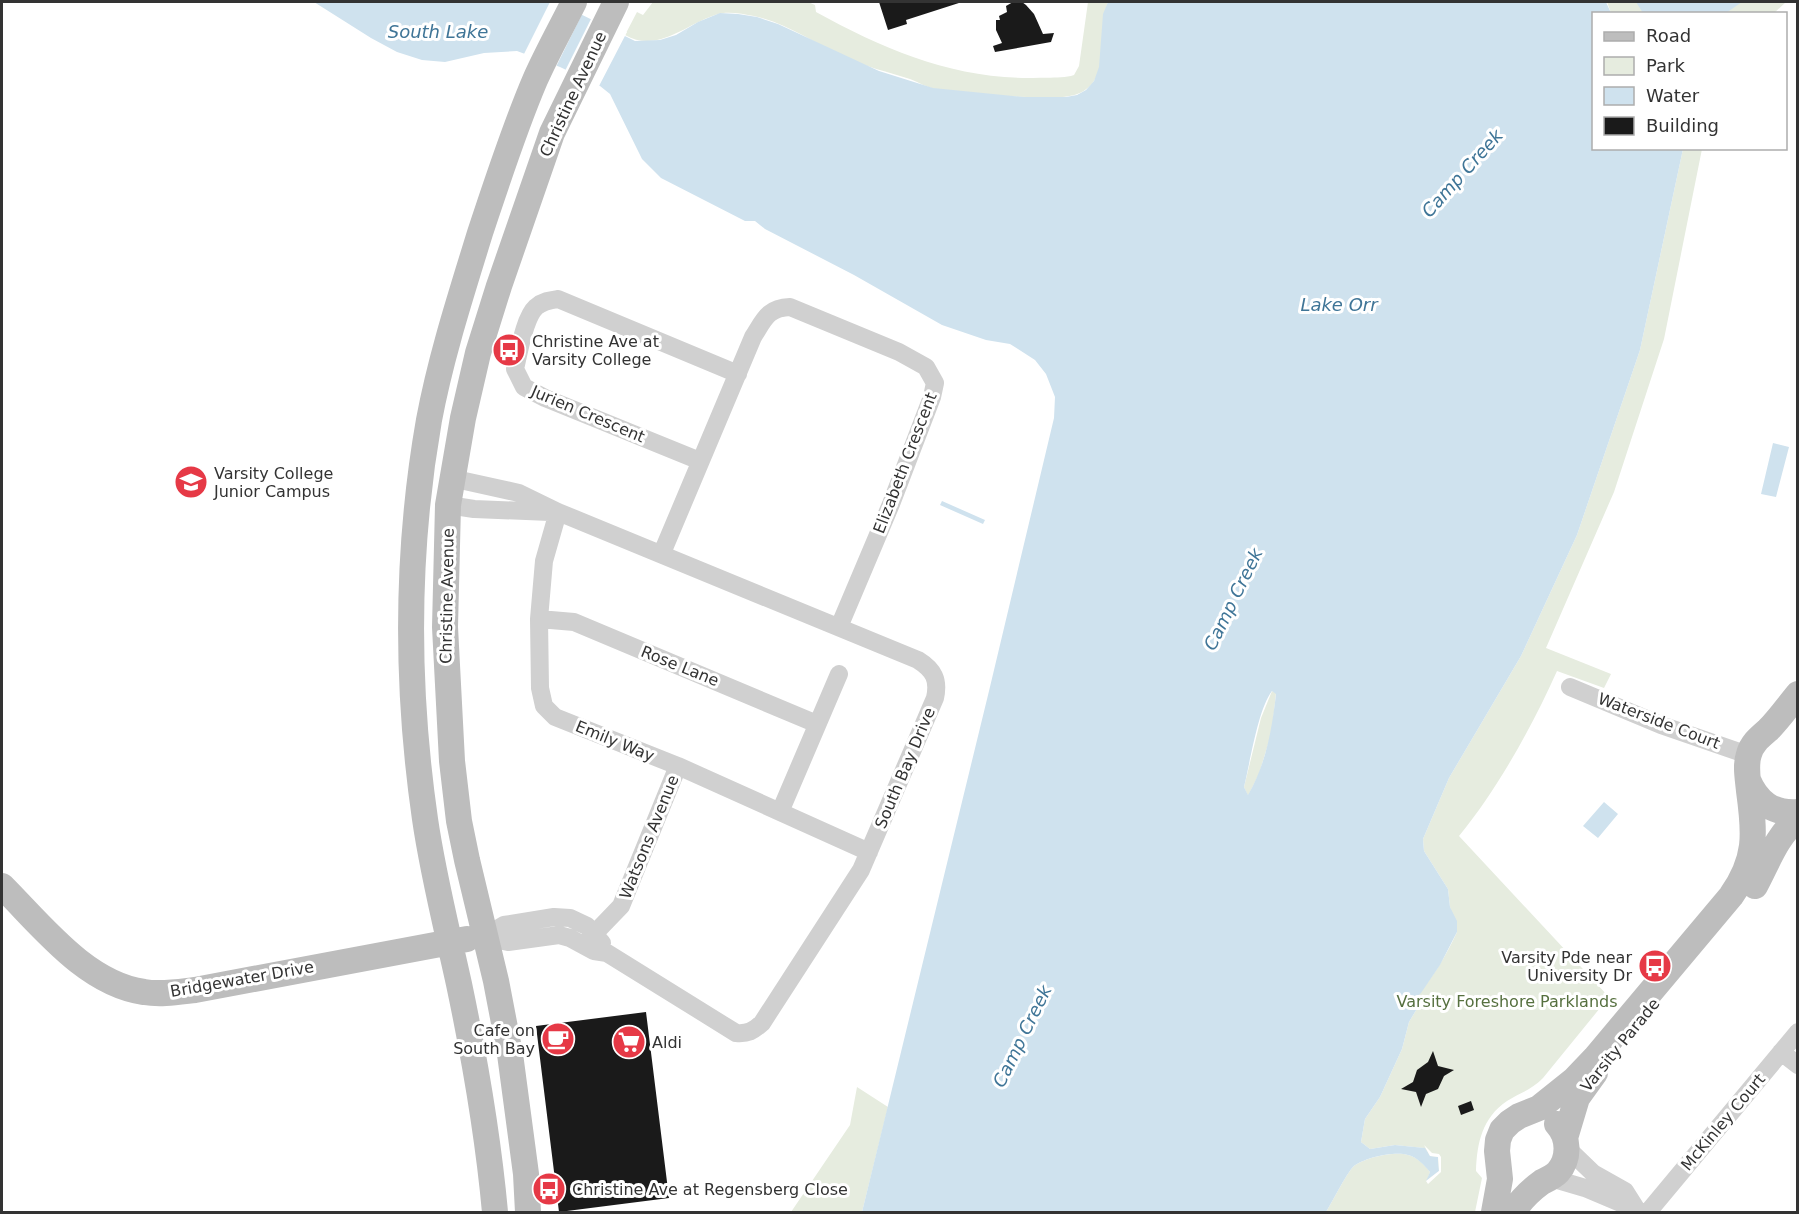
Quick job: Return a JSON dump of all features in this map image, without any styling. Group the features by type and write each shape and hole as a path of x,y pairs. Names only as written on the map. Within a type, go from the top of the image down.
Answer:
{"main road":[{"name":"Christine Avenue","path":"495,1212 484,1116 428,840 417,748 411,656 412,572 419,487 434,396 456,307 494,191 536,78 574,2"},
{"name":"Christine Avenue","path":"528,1212 526,1174 510,1054 459,821 452,761 444,586 448,505 451,478 487,321 552,133 614,5"},
{"path":"419,487 451,478"},
{"path":"419,487 448,505"},
{"path":"1797,694 1769,729 1760,736 1748,767 1753,791 1761,801 1783,812 1797,812"},
{"path":"1769,729 1782,724 1797,724"},
{"name":"Varsity Parade","path":"1494,1212 1499,1190 1498,1140 1502,1130 1519,1116 1539,1108 1559,1094 1595,1058 1743,880 1753,847 1748,767"},
{"name":"Varsity Parade","path":"1513,1212 1563,1165 1566,1143 1578,1098 1583,1089 1700,947 1742,904 1753,890 1778,842 1797,818"},
{"name":"Bridgewater Drive","path":"2,886 92,972 122,987 143,992 164,993 195,990 450,941 484,937"},
{"path":"1519,1116 1530,1113 1552,1120 1560,1128 1566,1143"},
{"path":"1500,1162 1513,1178 1523,1182 1533,1183 1547,1180"}],"street":[{"name":"Jurien Crescent","path":"700,461 545,398 524,387 515,369 528,321 535,308 547,300 558,299 738,374"},
{"name":"Elizabeth Crescent","path":"662,553 753,337 769,313 778,308 790,307 899,352 926,367 934,383 932,397 895,493 838,627"},
{"name":"South Bay Drive","path":"451,478 519,493 558,512 918,660 927,666 936,678 938,688 861,870 762,1023 752,1032 736,1033 727,1029 607,953 594,951 559,935 508,942 484,937"},
{"name":"South Bay Drive","path":"448,505 558,512"},
{"name":"Emily Way","path":"558,512 544,561 539,619 540,688 544,705 555,717 678,766 869,852"},
{"name":"Rose Lane","path":"539,619 573,622 817,724"},
{"path":"780,812 839,674"},
{"name":"Waterside Court","path":"1570,687 1662,725 1748,767"},
{"name":"Watsons Avenue","path":"595,933 621,906 678,766"},
{"name":"South Bay Drive","path":"484,937 504,925 554,917 570,918 587,926 595,933 607,953"},
{"name":"McKinley Court","path":"1642,1212 1797,1032"},
{"path":"1781,1052 1797,1065"},
{"path":"1566,1143 1593,1173 1625,1191 1642,1212"},
{"path":"1547,1180 1585,1188 1642,1212"}],"green space":[{"path":"653,2 808,2 815,5 816,12 842,26 921,60 975,73 1033,78 1074,75 1079,66 1088,2 1108,2 1098,73 1089,87 1083,92 1069,96 1014,97 961,93 932,88 853,61 790,29 754,16 718,14 672,35 649,41 637,40 625,35 637,12 643,15"},
{"path":"1607,2 1786,2 1775,12 1611,12"},
{"name":"Varsity Foreshore Parklands","path":"1683,150 1702,150 1664,339 1614,492 1546,648 1611,674 1604,688 1557,671 1513,756 1487,798 1459,836 1609,997 1543,1078 1534,1086 1507,1101 1486,1123 1478,1151 1476,1171 1482,1178 1475,1212 1326,1212 1353,1167 1371,1158 1408,1155 1415,1158 1430,1172 1427,1180 1439,1171 1424,1148 1395,1145 1370,1149 1361,1142 1365,1119 1380,1097 1402,1049 1409,1022 1418,1007 1415,998 1438,967 1457,932 1448,889 1424,851 1423,839 1449,778 1521,656 1577,535 1640,350"},
{"path":"1272,691 1276,693 1272,731 1259,774 1248,796 1244,787 1261,718"},
{"path":"857,1087 888,1107 862,1212 791,1212 850,1125"}],"water":[{"name":"Lake Orr","path":"314,2 556,2 635,41 660,40 676,35 720,13 738,14 778,24 879,71 933,88 1024,97 1066,97 1086,90 1094,81 1099,67 1103,14 1108,2 1606,2 1611,12 1592,12 1592,150 1683,150 1640,350 1577,535 1521,656 1449,778 1423,839 1424,851 1448,889 1450,907 1457,921 1457,932 1440,965 1415,998 1418,1007 1409,1022 1402,1049 1380,1097 1365,1119 1361,1142 1370,1149 1395,1145 1425,1148 1430,1156 1438,1157 1439,1171 1426,1181 1430,1172 1428,1169 1408,1155 1371,1158 1353,1167 1326,1212 862,1212 1054,418 1055,397 1046,374 1035,360 1010,344 986,340 942,325 854,275 765,229 755,221 745,221 661,178 642,159 610,94 600,86 560,67 517,51 484,53 445,62 422,60 397,52","holes":["1272,691 1276,694 1267,746 1248,795 1244,787 1259,723"]},
{"path":"1636,2 1742,2 1727,12 1642,12"},
{"path":"1773,443 1789,447 1776,497 1761,494"},
{"path":"942,501 985,520 983,524 940,505"},
{"path":"1604,802 1618,814 1598,838 1583,826"}],"pier":[{"path":"550,2 561,2 583,12 555,69 523,56"},
{"path":"592,17 627,32 598,88 564,73"},
{"path":"1424,1145 1432,1153 1439,1154 1441,1157 1441,1172 1428,1184 1426,1181 1439,1171 1438,1157 1430,1156"}],"building":[{"path":"879,2 962,2 906,20 907,24 888,30"},
{"path":"1013,2 1022,2 1026,5 1034,14 1043,34 1054,33 1051,42 995,52 993,46 1002,43 996,30 996,20 1000,20 999,16 1007,12 1006,6"},
{"path":"646,1012 669,1198 559,1212 536,1026"},
{"path":"1433,1051 1438,1066 1454,1070 1444,1076 1438,1089 1426,1094 1421,1107 1416,1092 1401,1089 1413,1082 1417,1070 1428,1062"},
{"path":"1471,1101 1474,1110 1461,1115 1458,1106"}],"place":[{"name":"Christine Ave at Varsity College","path":"509,350"},
{"name":"Varsity College Junior Campus","path":"191,482"},
{"name":"Varsity Pde near University Dr","path":"1655,966"},
{"name":"Cafe on South Bay","path":"558,1039"},
{"name":"Aldi","path":"629,1042"},
{"name":"Christine Ave at Regensberg Close","path":"549,1189"}],"water label":[{"name":"South Lake","path":"438,31"},
{"name":"Camp Creek","path":"1462,173"},
{"name":"Camp Creek","path":"1233,599"},
{"name":"Camp Creek","path":"1022,1036"}]}
